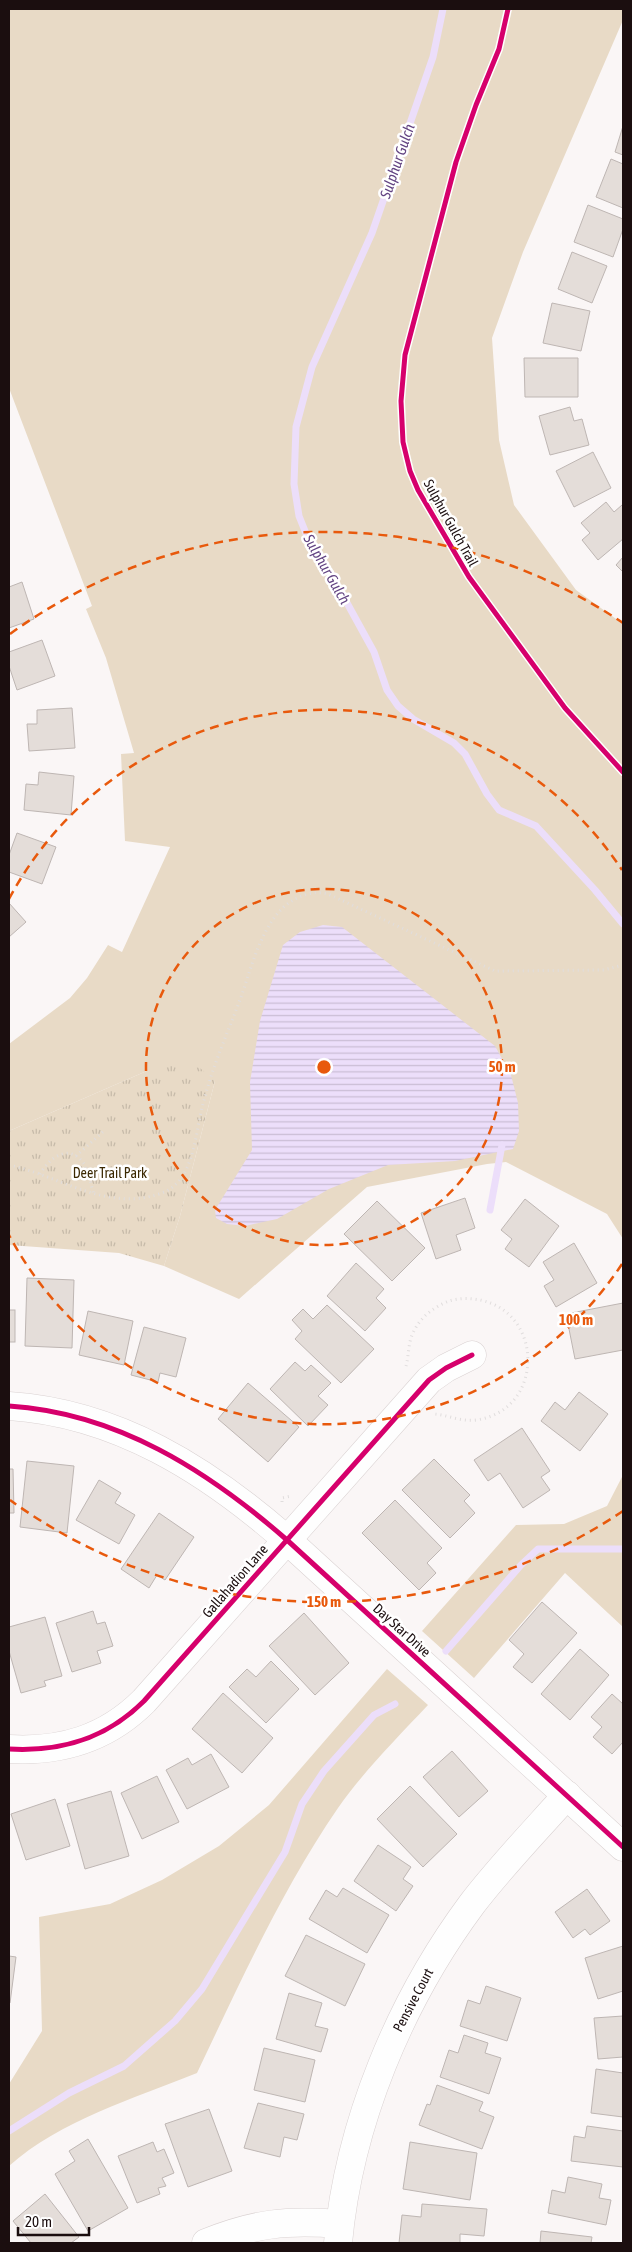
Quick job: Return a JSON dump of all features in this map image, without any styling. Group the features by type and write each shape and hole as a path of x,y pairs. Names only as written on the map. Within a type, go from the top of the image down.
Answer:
{"street":[{"name":"Gallahadion Lane","path":"9,1749 29,1750 61,1747 98,1733 130,1714 144,1701 430,1380 446,1368 472,1355"},
{"name":"Day Star Drive","path":"9,1406 79,1419 155,1447 209,1478 241,1501 286,1540 623,1846"},
{"name":"Pensive Court","path":"338,2234 357,2142 373,2090 412,1998 439,1952 472,1904 567,1795"},
{"path":"206,2243 234,2232 292,2221 338,2234"}],"path":[{"path":"9,1165 112,1199 144,1198 172,1188 183,1176 192,1152 209,1083 262,942 278,914 287,905 307,894 319,891 328,894 495,971 604,970 623,965"},
{"path":"76,1156 105,1130"},
{"path":"40,1174 46,1163 54,1156 65,1153 76,1156 82,1160 85,1166 94,1194"}],"green space":[{"path":"9,9 623,9 623,20 523,252 492,338 499,440 514,505 576,590 623,624 623,1239 607,1214 506,1162 487,1164 367,1187 239,1299 164,1266 180,1216 215,1081 149,1070 9,1131 9,1044 70,998 87,978 108,945 122,952 170,847 125,841 121,754 134,753 106,658 86,609 92,606 9,388"},
{"name":"Deer Trail Park","path":"177,1062 200,1068 215,1081 180,1216 164,1266 119,1253 9,1245 9,1131 149,1070"},
{"path":"623,1475 623,1627 565,1573 474,1678 422,1631 516,1525 564,1524 607,1506"},
{"path":"387,1669 428,1705 359,1781 317,1840 245,1971 197,2073 74,2123 29,2150 9,2166 9,2084 42,2031 39,1917 110,1904 162,1880 219,1846 269,1805"}],"shaded area":[{"path":"323,925 342,927 495,1046 511,1075 518,1103 519,1131 513,1149 455,1161 388,1165 329,1189 277,1219 245,1226 227,1224 216,1218 215,1210 252,1150 250,1082 260,1021 283,945 300,932"}],"building":[{"path":"623,126 623,155 615,152"},
{"path":"611,159 623,164 623,208 596,197"},
{"path":"588,205 623,219 623,229 613,257 574,242"},
{"path":"572,252 607,266 592,303 558,289"},
{"path":"552,303 590,311 581,351 543,343"},
{"path":"524,358 578,358 578,397 525,397"},
{"path":"570,407 574,421 582,419 589,445 550,455 539,416"},
{"path":"593,452 611,488 574,507 556,471"},
{"path":"606,502 614,512 623,506 623,539 598,560 582,540 590,533 581,523"},
{"path":"623,557 623,572 616,565"},
{"path":"22,582 34,619 9,628 9,587"},
{"path":"42,640 55,676 17,690 9,666 9,652"},
{"path":"72,708 75,748 29,751 27,724 37,724 37,710"},
{"path":"39,772 74,776 71,815 24,810 26,784 38,785"},
{"path":"17,833 56,847 42,884 9,872 9,855"},
{"path":"9,903 26,922 9,937"},
{"path":"465,1198 475,1228 456,1235 461,1250 436,1259 421,1213"},
{"path":"525,1199 559,1226 529,1267 505,1249 512,1239 501,1230"},
{"path":"377,1201 425,1248 392,1281 344,1234"},
{"path":"574,1243 597,1283 556,1307 544,1286 554,1280 543,1262"},
{"path":"356,1263 384,1289 376,1298 386,1308 365,1331 327,1296"},
{"path":"27,1278 74,1280 72,1348 25,1346"},
{"path":"623,1303 623,1350 575,1359 566,1314"},
{"path":"327,1305 374,1349 341,1383 295,1339 302,1331 292,1320 303,1309 313,1319"},
{"path":"9,1310 15,1310 15,1342 9,1342"},
{"path":"88,1311 133,1321 124,1365 79,1355"},
{"path":"144,1327 186,1338 176,1377 160,1373 158,1382 131,1375"},
{"path":"295,1362 305,1371 311,1365 331,1383 318,1396 328,1405 308,1426 270,1389"},
{"path":"248,1383 299,1427 268,1462 218,1419"},
{"path":"579,1392 608,1414 580,1451 541,1421 555,1402 565,1410"},
{"path":"522,1428 550,1471 541,1477 550,1490 523,1508 500,1473 488,1481 474,1460"},
{"path":"434,1459 470,1495 464,1501 475,1513 450,1538 402,1490"},
{"path":"27,1461 74,1466 67,1533 20,1527"},
{"path":"9,1469 13,1469 14,1513 9,1513"},
{"path":"99,1480 121,1493 115,1503 135,1515 119,1544 76,1520"},
{"path":"395,1500 442,1548 427,1563 436,1573 419,1590 362,1533"},
{"path":"159,1513 194,1537 165,1580 157,1575 149,1588 121,1569"},
{"path":"542,1602 577,1633 532,1683 513,1667 524,1654 509,1640"},
{"path":"93,1611 97,1624 105,1622 113,1646 97,1651 101,1663 72,1672 56,1623"},
{"path":"304,1613 349,1663 315,1695 269,1646"},
{"path":"45,1617 62,1676 44,1681 46,1686 21,1693 9,1651 9,1627"},
{"path":"580,1649 609,1675 570,1720 541,1694"},
{"path":"271,1661 299,1689 266,1723 229,1687 247,1669 256,1677"},
{"path":"223,1693 273,1738 242,1773 192,1729"},
{"path":"612,1694 623,1704 623,1742 612,1754 593,1737 602,1727 591,1717"},
{"path":"452,1751 488,1791 459,1817 423,1777"},
{"path":"211,1754 229,1787 187,1809 166,1770 188,1758 192,1765"},
{"path":"157,1776 179,1822 142,1839 121,1793"},
{"path":"410,1786 457,1834 423,1867 377,1819"},
{"path":"111,1791 129,1856 85,1869 67,1804"},
{"path":"55,1799 70,1846 26,1860 11,1814"},
{"path":"378,1845 411,1867 403,1879 413,1886 396,1911 354,1881"},
{"path":"343,1888 389,1915 367,1953 309,1919 326,1890 337,1897"},
{"path":"587,1889 610,1921 590,1935 585,1929 573,1938 555,1912"},
{"path":"306,1935 365,1964 345,2006 285,1976"},
{"path":"623,1946 623,1991 598,1999 585,1958"},
{"path":"9,1956 16,1957 10,2003 9,2003"},
{"path":"486,1986 521,1998 507,2041 460,2026 468,2000 480,2004"},
{"path":"289,1993 322,2003 315,2026 328,2029 321,2052 276,2039"},
{"path":"623,2016 623,2057 598,2059 594,2018"},
{"path":"464,2035 488,2043 485,2053 501,2058 489,2094 440,2077 449,2050 458,2053"},
{"path":"264,2048 315,2060 305,2102 254,2090"},
{"path":"596,2069 623,2073 623,2117 591,2113"},
{"path":"437,2085 483,2102 479,2111 494,2117 482,2149 419,2125 427,2104 430,2105"},
{"path":"258,2103 304,2114 297,2140 284,2137 280,2157 244,2148"},
{"path":"209,2109 232,2171 188,2187 165,2124"},
{"path":"587,2126 623,2131 623,2167 571,2161 574,2136 585,2138"},
{"path":"88,2139 128,2208 88,2231 55,2174 75,2161 69,2151"},
{"path":"153,2142 157,2152 164,2149 174,2173 162,2178 166,2186 158,2188 160,2194 137,2203 118,2156"},
{"path":"410,2142 477,2153 470,2200 403,2189"},
{"path":"568,2177 602,2184 599,2198 611,2200 606,2225 548,2213 552,2190 565,2193"},
{"path":"45,2194 79,2237 71,2243 31,2243 13,2221"},
{"path":"422,2204 487,2209 484,2236 460,2234 460,2243 399,2243 402,2215 421,2217"},
{"path":"541,2231 592,2237 591,2243 540,2243"}],"waterway":[{"name":"Sulphur Gulch","path":"443,9 433,57 372,233 312,367 296,427 294,484 299,516 311,546 330,572 374,652 387,690 398,706 413,719 454,743 465,754 487,794 499,810 536,826 595,890 623,924"},
{"path":"490,1210 502,1145"},
{"path":"446,1651 521,1565 538,1549 623,1549"},
{"path":"9,2131 69,2093 124,2066 175,2021 202,1989 285,1852 302,1804 324,1771 374,1715 395,1704"}],"cycle path":[{"name":"Sulphur Gulch Trail","path":"508,9 499,49 476,105 456,162 405,355 401,401 403,442 410,471 418,490 469,577 565,708 623,772"},
{"path":"9,1749 47,1748 65,1745 98,1734 129,1714 144,1701 429,1380 446,1368 472,1355"},
{"path":"9,1406 49,1411 87,1420 123,1433 158,1449 225,1491 257,1514 287,1540 623,1847"}]}
